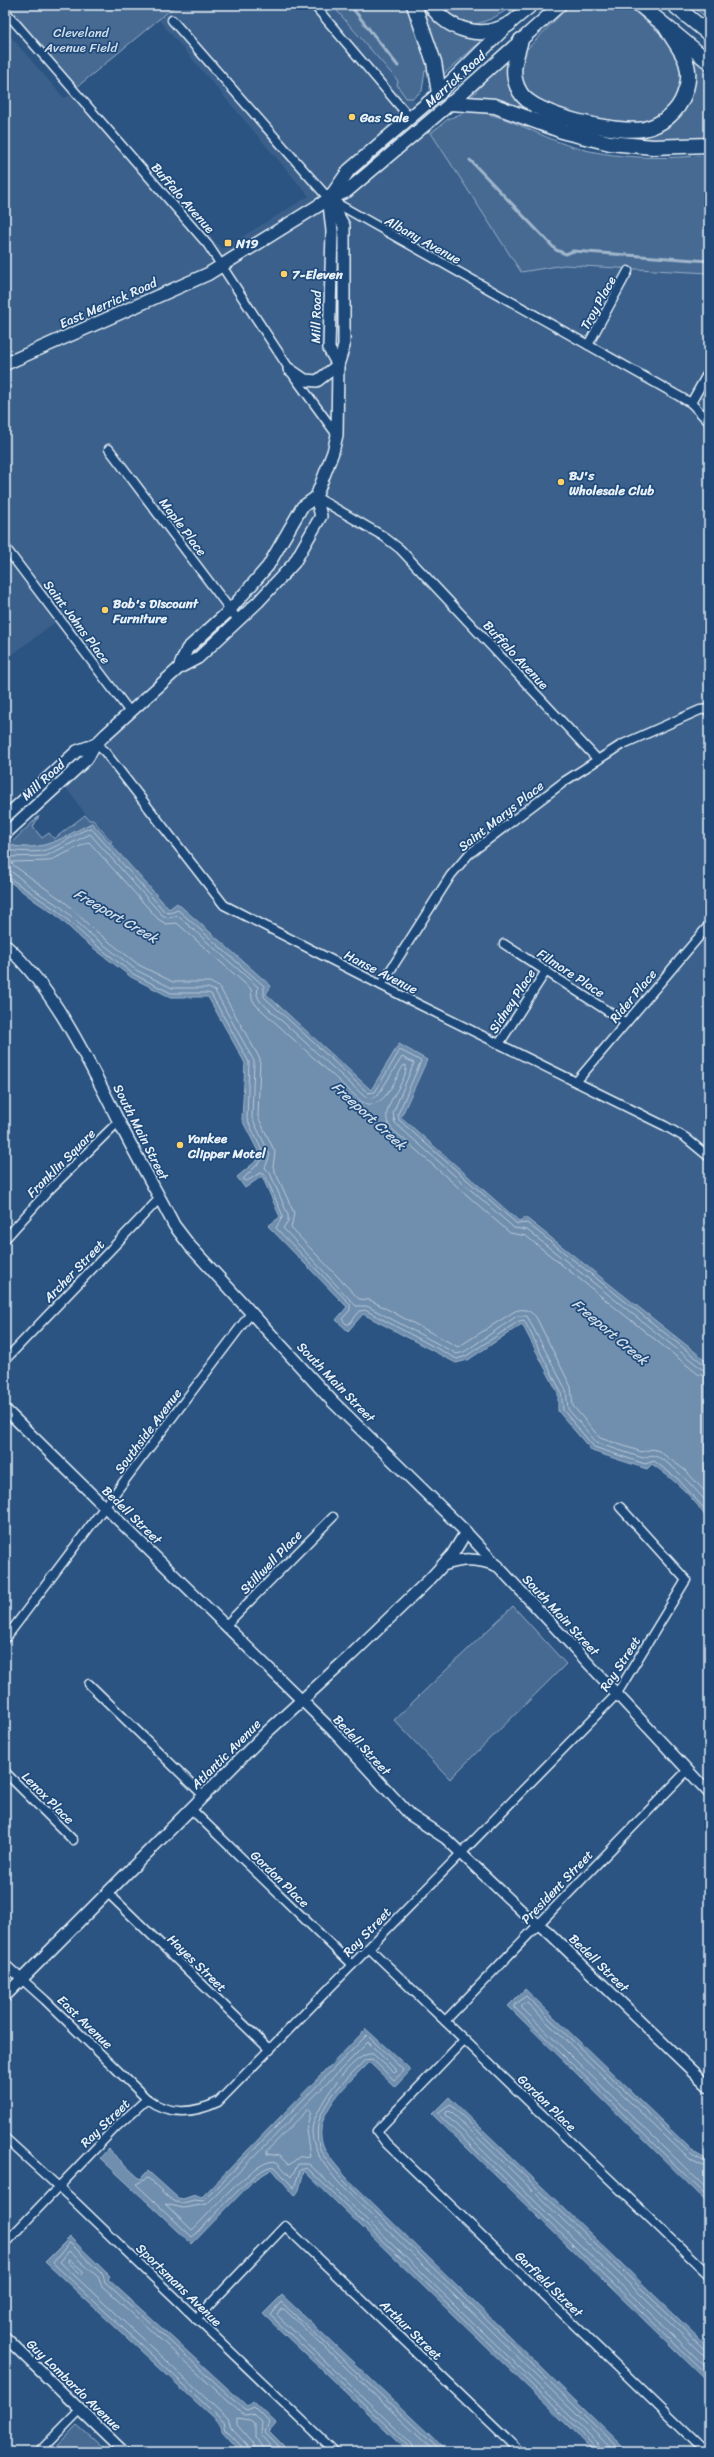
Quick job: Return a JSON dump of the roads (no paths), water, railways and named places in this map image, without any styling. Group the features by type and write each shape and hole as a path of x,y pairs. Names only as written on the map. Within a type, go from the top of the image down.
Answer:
{"highway":[{"path":"414,5 434,62 439,93"},
{"path":"431,5 446,23 458,29 473,32 499,31 509,24"},
{"path":"640,5 709,62"},
{"path":"675,5 709,23"},
{"path":"675,5 709,34"},
{"path":"521,40 514,75 520,93 529,102 554,114 582,123 629,130 644,129 659,124 669,117 680,103 687,88 688,75 686,62 665,26"},
{"path":"451,103 495,106 565,132 610,143 654,147 709,145"}],"main road":[{"name":"Merrick Road","path":"329,199 349,170 439,93 509,24 532,5"},
{"name":"Merrick Road","path":"221,266 329,199 346,191 451,103 560,5"},
{"name":"Mill Road","path":"5,834 87,760 96,744 130,712 179,668 198,658 238,620 294,563 321,516 316,497 337,436 338,365 329,349 332,231 329,199"},
{"name":"East Merrick Road","path":"5,364 221,266"},
{"path":"289,369 305,380 317,381 338,365"},
{"name":"Mill Road","path":"179,668 187,649 230,610 268,566 302,507 316,497"},
{"name":"Mill Road","path":"5,817 77,751 96,744"},
{"name":"South Main Street","path":"5,945 24,964 67,1024 93,1070 174,1225 190,1246 334,1402 466,1532"},
{"name":"Atlantic Avenue","path":"5,1996 204,1796 302,1700 443,1566 452,1555 466,1532"},
{"path":"443,1566 466,1558 474,1558 498,1566"}],"street":[{"path":"314,5 410,118"},
{"name":"Buffalo Avenue","path":"5,11 208,245 289,369 337,436"},
{"name":"Albany Avenue","path":"172,20 329,199 692,403 709,422"},
{"name":"Troy Place","path":"588,345 628,272"},
{"path":"692,403 709,371"},
{"name":"Maple Place","path":"109,449 238,620"},
{"name":"Buffalo Avenue","path":"316,497 383,536 400,549 598,760"},
{"name":"Saint Johns Place","path":"5,547 130,712"},
{"path":"598,760 621,745 700,710 709,709"},
{"name":"Hanse Avenue","path":"96,744 105,752 224,905 251,921 679,1134 701,1149 709,1157"},
{"name":"Saint Marys Place","path":"381,985 451,875 469,854 565,781 598,760"},
{"name":"Rider Place","path":"576,1082 709,925"},
{"name":"Filmore Place","path":"504,944 626,1023"},
{"name":"Sidney Place","path":"499,1044 546,971"},
{"name":"Franklin Square","path":"5,1239 48,1191 119,1121"},
{"name":"Archer Street","path":"5,1360 160,1198"},
{"name":"Southside Avenue","path":"5,1639 251,1313"},
{"name":"Bedell Street","path":"5,1409 302,1700 410,1815 445,1838 538,1924 709,2087"},
{"name":"Ray Street","path":"5,2243 116,2128 147,2100 166,2111 193,2111 207,2108 224,2098 460,1853 616,1695 686,1580 620,1507"},
{"name":"Stillwell Place","path":"226,1625 333,1517"},
{"name":"South Main Street","path":"466,1532 616,1695 709,1793"},
{"path":"89,1684 204,1796"},
{"name":"President Street","path":"445,2021 687,1771"},
{"name":"Lenox Place","path":"5,1772 73,1840"},
{"name":"Gordon Place","path":"191,1809 352,1966"},
{"name":"Hayes Street","path":"108,1893 270,2050"},
{"name":"Gordon Place","path":"369,1948 709,2275"},
{"name":"East Avenue","path":"5,1964 147,2100"},
{"name":"Garfield Street","path":"464,2040 377,2131 392,2148 706,2452"},
{"name":"Sportsmans Avenue","path":"5,2138 335,2452"},
{"name":"Arthur Street","path":"196,2319 285,2226 520,2452"},
{"name":"Guy Lombardo Avenue","path":"5,2337 124,2452"},
{"path":"40,2452 80,2410"}],"water":[{"name":"Freeport Creek","path":"92,823 169,909 177,903 271,986 266,994 371,1090 399,1044 427,1060 401,1117 520,1222 525,1217 709,1363 709,1523 698,1505 684,1490 652,1464 647,1469 592,1451 558,1411 558,1393 522,1324 468,1360 456,1363 363,1314 348,1331 336,1320 347,1307 268,1226 280,1217 262,1176 245,1188 237,1177 261,1157 242,1120 245,1063 208,997 170,997 131,977 83,940 56,915 5,878 5,849 9,845 33,847 43,845 62,838"},
{"path":"525,1989 695,2153 709,2161 709,2204 508,2006"},
{"path":"366,2029 411,2070 395,2087 369,2062 343,2089 327,2111 322,2122 321,2134 323,2145 327,2153 345,2176 628,2452 595,2452 304,2171 299,2190 295,2196 272,2169 253,2181 192,2244 100,2158 108,2149 140,2179 148,2171 178,2198 183,2199 195,2195 201,2198"},
{"path":"449,2097 709,2348 709,2383 432,2114"},
{"path":"70,2237 110,2276 108,2279 247,2406 253,2401 276,2423 269,2431 284,2446 281,2450 283,2452 241,2452 222,2431 221,2425 45,2262"},
{"path":"282,2295 448,2452 408,2452 263,2314"}],"waterway":[{"path":"350,5 398,66"},
{"path":"470,160 556,250 566,254 573,251 709,261"}],"place":[{"name":"Gas Sale","path":"352,117"},
{"name":"N19","path":"228,243"},
{"name":"7-Eleven","path":"284,274"},
{"name":"BJ's Wholesale Club","path":"561,482"},
{"name":"Bob's Discount Furniture","path":"105,610"},
{"name":"Yankee Clipper Motel","path":"180,1145"}],"park label":[{"name":"Cleveland Avenue Field","path":"81,40"}]}
